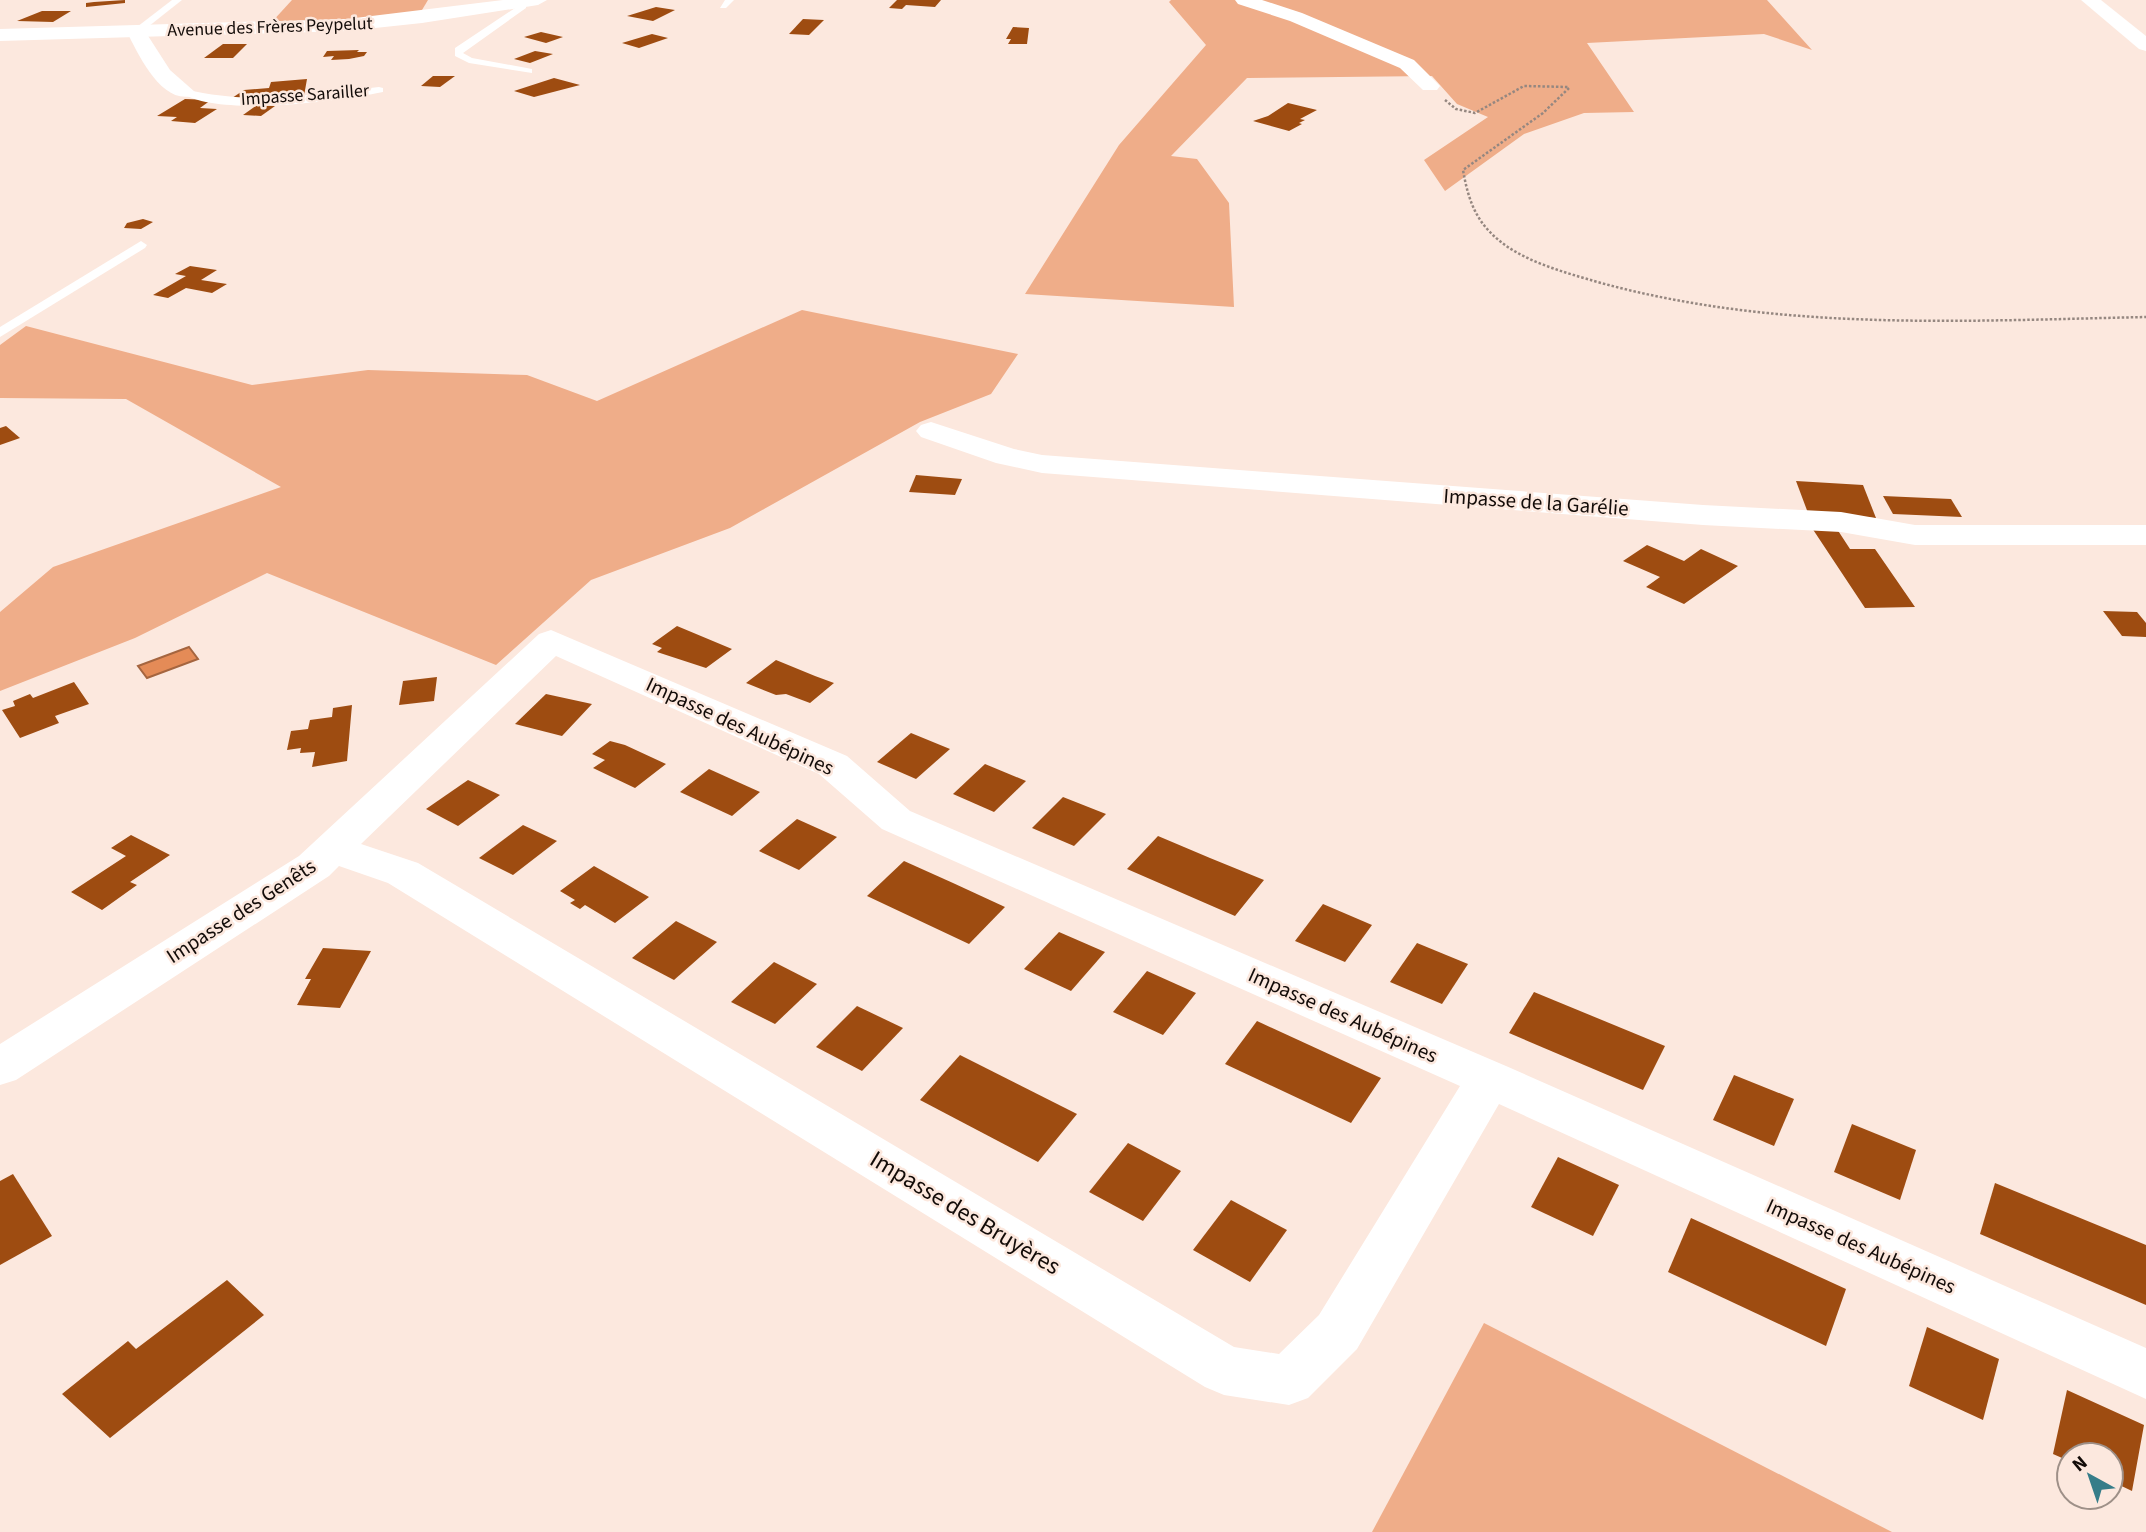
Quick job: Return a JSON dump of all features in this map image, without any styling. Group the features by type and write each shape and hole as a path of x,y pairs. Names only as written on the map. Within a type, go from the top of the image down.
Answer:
{"street":[{"path":"1244,0 1296,17 1408,64 1430,86"},
{"path":"2091,0 2146,45"},
{"name":"Avenue des Frères Peypelut","path":"0,35 376,23 529,2"},
{"name":"Impasse Sarailler","path":"136,32 159,70 169,82 185,92"},
{"name":"Impasse de la Garélie","path":"931,431 1007,457 1042,464 1703,515 1841,522 1915,535 2146,535"},
{"name":"Impasse des Genêts","path":"0,1067 314,866 526,662 551,642"},
{"name":"Impasse des Aubépines","path":"551,642 833,765 896,820 1489,1079 2146,1374"},
{"name":"Impasse des Bruyères","path":"332,849 403,873 1224,1370 1289,1380 1338,1332 1489,1079"}],"lane":[{"path":"136,32 178,0"},
{"path":"529,2 458,50 458,54 469,60 529,71"},
{"name":"Impasse Sarailler","path":"185,92 259,102 379,90"},
{"path":"0,333 141,245"}],"path":[{"path":"1430,86 1454,108 1477,113 1489,110 1518,88 1541,85 1569,88 1542,113 1463,170 1468,204 1497,239 1556,269 1634,295 1821,321 2146,317"}],"shaded area":[{"path":"292,0 428,0 419,15 270,24"},
{"path":"1767,0 1812,50 1764,34 1587,43 1634,112 1584,113 1524,134 1445,191 1424,160 1488,117 1457,104 1432,76 1247,78 1171,156 1197,159 1229,203 1234,307 1025,294 1119,145 1206,45 1169,2"},
{"path":"802,310 1018,354 991,394 920,422 730,528 591,580 496,665 267,573 135,638 0,691 0,612 53,567 281,487 126,399 0,398 0,345 26,326 252,385 368,370 527,375 597,401"},
{"path":"189,647 198,659 147,678 138,666"},
{"path":"1484,1323 1892,1532 1372,1532"}],"building":[{"path":"125,0 125,3 86,7 86,3"},
{"path":"897,0 941,0 935,7 906,5 902,9 889,8"},
{"path":"656,7 675,10 653,21 627,16"},
{"path":"42,11 71,11 53,22 17,21"},
{"path":"803,19 824,20 809,35 789,34"},
{"path":"1013,27 1029,28 1027,44 1008,44 1011,39 1006,39"},
{"path":"541,32 563,37 546,43 524,37"},
{"path":"652,34 668,38 639,48 622,43"},
{"path":"223,44 247,44 233,58 204,58"},
{"path":"359,50 357,52 367,52 364,56 349,59 331,60 334,56 323,57 327,51"},
{"path":"535,51 553,54 530,63 514,59"},
{"path":"433,76 455,76 440,87 421,86"},
{"path":"554,78 580,85 534,97 514,91"},
{"path":"307,79 304,96 232,98 244,90 269,88 271,82"},
{"path":"185,99 211,100 200,108 217,109 195,123 171,121 177,117 157,116"},
{"path":"1288,103 1317,110 1300,119 1305,120 1289,131 1253,121 1268,116"},
{"path":"257,105 275,106 261,116 243,115"},
{"path":"143,219 153,222 141,229 124,228 127,223"},
{"path":"190,266 217,270 201,280 227,284 212,293 186,288 168,298 153,295 186,276 175,274"},
{"path":"6,426 20,438 0,445 0,428"},
{"path":"916,475 962,479 955,495 909,492"},
{"path":"1796,481 1863,485 1876,518 1808,513"},
{"path":"1883,496 1951,499 1962,517 1893,514"},
{"path":"1810,525 1835,526 1850,549 1875,549 1915,607 1865,608"},
{"path":"1647,545 1684,561 1701,549 1738,566 1684,604 1646,587 1660,577 1623,561"},
{"path":"2103,611 2137,612 2146,623 2146,637 2122,636"},
{"path":"677,626 732,649 706,668 657,652 662,648 652,644"},
{"path":"776,660 834,683 810,703 786,694 776,695 746,683"},
{"path":"437,677 434,701 399,705 403,681"},
{"path":"74,682 89,704 55,716 59,723 20,738 2,710 15,706 13,701 30,694 33,698"},
{"path":"546,694 592,704 562,736 515,724"},
{"path":"352,705 347,761 312,767 315,752 300,753 301,748 287,750 291,731 308,729 310,720 332,717 333,708"},
{"path":"911,733 950,749 916,779 877,762"},
{"path":"610,741 666,764 635,788 593,768 605,760 592,754"},
{"path":"985,764 1026,781 994,812 953,794"},
{"path":"709,769 760,792 732,816 680,792"},
{"path":"468,780 500,795 458,826 426,809"},
{"path":"1063,797 1106,814 1074,846 1032,828"},
{"path":"797,819 837,837 799,870 759,851"},
{"path":"523,825 557,841 513,875 479,858"},
{"path":"131,835 170,855 130,882 137,885 102,910 71,892 126,856 111,848"},
{"path":"1158,836 1264,880 1235,916 1127,869"},
{"path":"904,861 1005,907 969,944 867,896"},
{"path":"594,866 649,897 615,923 585,905 580,909 570,903 575,900 560,891"},
{"path":"1323,904 1372,925 1345,962 1295,941"},
{"path":"676,921 717,942 674,980 632,958"},
{"path":"1059,932 1105,952 1071,991 1024,969"},
{"path":"1417,943 1468,964 1442,1004 1390,982"},
{"path":"323,948 371,951 340,1008 297,1005 311,979 305,979"},
{"path":"774,962 817,984 775,1024 731,1002"},
{"path":"1147,971 1196,993 1163,1035 1113,1012"},
{"path":"1534,992 1665,1046 1643,1090 1509,1033"},
{"path":"857,1006 903,1028 862,1071 816,1047"},
{"path":"1257,1021 1381,1078 1351,1123 1225,1064"},
{"path":"960,1055 1077,1114 1038,1162 920,1100"},
{"path":"1734,1075 1794,1099 1774,1146 1713,1120"},
{"path":"1852,1124 1916,1150 1900,1200 1834,1172"},
{"path":"1128,1143 1181,1171 1143,1221 1089,1192"},
{"path":"1558,1157 1619,1185 1593,1236 1531,1207"},
{"path":"13,1174 52,1236 0,1265 0,1181"},
{"path":"1995,1183 2146,1245 2146,1305 1980,1234"},
{"path":"1231,1200 1287,1230 1250,1282 1193,1250"},
{"path":"1691,1218 1846,1289 1826,1346 1668,1272"},
{"path":"227,1280 264,1315 110,1438 62,1394 128,1341 136,1349"},
{"path":"1927,1327 1999,1359 1983,1420 1909,1386"},
{"path":"2067,1390 2144,1425 2132,1491 2125,1488 2125,1441 2056,1441"}]}
